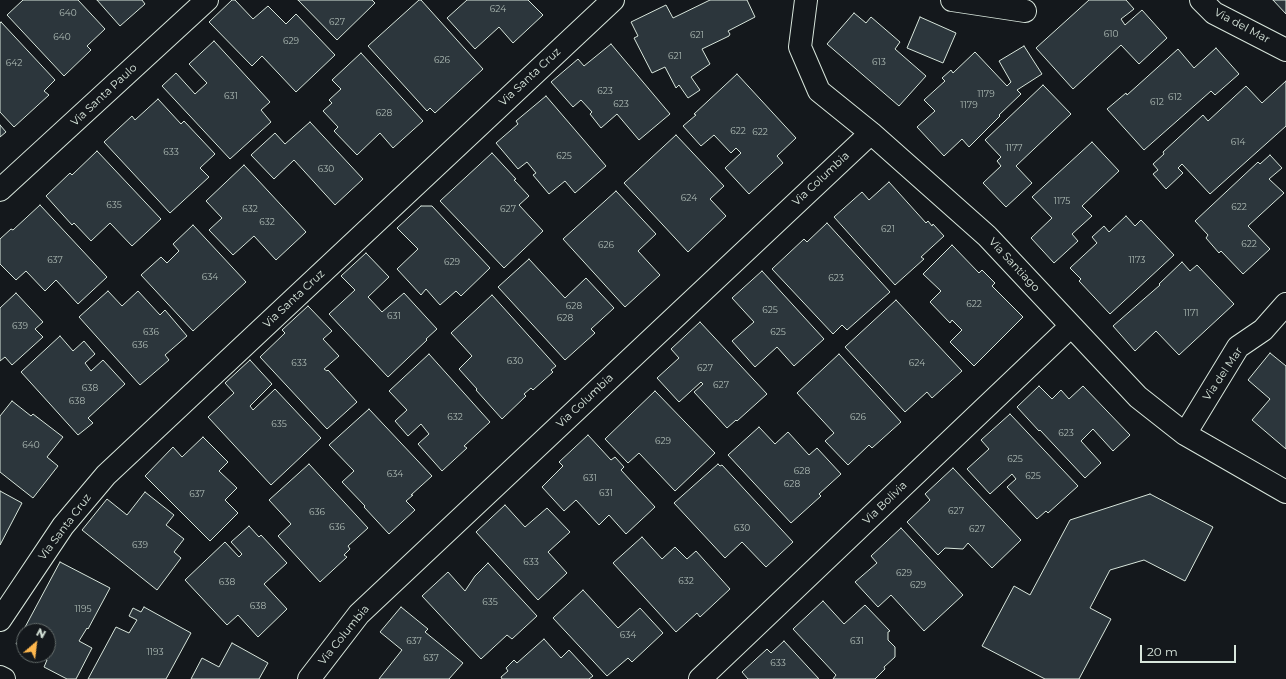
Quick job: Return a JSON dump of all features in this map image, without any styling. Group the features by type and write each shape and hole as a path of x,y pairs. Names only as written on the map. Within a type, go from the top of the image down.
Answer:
{"street":[{"name":"Via Santa Paulo","path":"0,190 207,0"},
{"name":"Via Santa Cruz","path":"0,620 63,526 106,475 613,0"},
{"name":"Via Santiago","path":"806,0 800,47 819,91 871,133 987,236 1070,327 1138,397 1185,434 1286,492"},
{"path":"952,0 1025,11"},
{"name":"Via del Mar","path":"1201,0 1214,12 1286,50"},
{"name":"Via Columbia","path":"310,679 359,614 871,133"},
{"name":"Via del Mar","path":"1185,434 1238,347 1263,330 1286,304"},
{"name":"Via Bolivia","path":"701,679 1070,327"},
{"path":"0,677 4,679"}],"building":[{"path":"23,0 78,0 105,29 87,46 91,50 64,76 7,15"},
{"path":"97,0 142,0 145,4 120,26"},
{"path":"232,0 235,0 253,19 268,6 286,24 296,14 335,55 296,92 262,56 252,66 209,22"},
{"path":"298,0 372,0 375,3 337,40"},
{"path":"419,0 421,0 483,69 435,113 430,108 427,111 368,46"},
{"path":"467,0 528,0 543,15 513,43 499,27 475,49 447,18"},
{"path":"710,0 747,0 755,17 728,31 730,34 729,36 702,49 710,64 691,77 700,90 688,98 679,85 676,88 665,67 652,73 634,38 638,36 631,22 666,5 673,18"},
{"path":"1089,0 1126,0 1134,9 1121,19 1125,25 1142,10 1167,38 1139,64 1121,45 1073,89 1036,48"},
{"path":"1273,0 1286,0 1286,14"},
{"path":"854,13 866,23 871,17 900,42 895,49 926,76 899,106 827,44"},
{"path":"920,17 956,33 943,63 907,48"},
{"path":"1,22 55,80 44,91 49,95 14,127 0,112"},
{"path":"214,41 270,102 261,110 271,122 230,159 162,86 176,73 195,94 207,83 189,64"},
{"path":"611,44 670,114 639,140 617,114 601,128 590,114 592,112 581,100 573,107 551,82 578,59 584,66"},
{"path":"1024,46 1042,74 1017,90 1021,94 969,147 962,139 944,156 917,127 935,111 924,100 945,81 942,78 951,70 953,73 975,52 1007,86 1011,82 999,61"},
{"path":"1216,48 1239,74 1215,95 1211,91 1144,150 1107,109 1126,93 1127,95 1178,49 1194,68"},
{"path":"361,53 423,121 393,148 380,133 357,155 334,131 338,127 323,111 332,103 329,100 341,89 332,80"},
{"path":"737,74 796,138 777,156 783,163 749,194 725,168 741,153 736,148 731,153 714,135 701,146 683,126"},
{"path":"1286,81 1286,126 1210,194 1182,164 1178,168 1183,173 1166,189 1153,174 1158,170 1153,164 1164,154 1163,152 1203,115 1208,121 1246,86 1262,103"},
{"path":"1043,85 1071,114 1016,166 1032,183 1006,207 983,183 1001,166 997,161 1001,157 985,140"},
{"path":"546,96 606,166 575,193 565,181 549,194 533,175 536,173 527,162 518,169 496,143 518,124 516,121"},
{"path":"158,99 181,124 184,121 215,154 200,168 209,177 170,213 104,142 132,116 135,120"},
{"path":"310,122 363,179 335,205 294,160 274,179 251,155 275,133 285,144"},
{"path":"0,125 6,132 0,137"},
{"path":"676,135 724,186 710,199 726,216 688,252 624,183"},
{"path":"1092,142 1119,171 1082,206 1092,216 1072,234 1078,241 1054,263 1031,238 1052,218 1032,197"},
{"path":"97,151 161,219 132,246 110,223 91,241 74,223 72,225 46,196 70,173 72,175"},
{"path":"492,153 516,179 514,180 529,196 519,205 543,231 504,268 440,201"},
{"path":"1270,155 1282,168 1269,179 1284,193 1248,226 1270,249 1243,274 1221,251 1219,253 1206,238 1208,235 1195,221 1258,162 1260,164"},
{"path":"244,165 306,232 276,260 254,236 233,255 209,230 222,218 206,201"},
{"path":"889,182 926,223 928,221 932,226 933,224 944,236 921,257 924,259 895,285 834,217 862,192 869,200"},
{"path":"616,191 656,234 638,251 660,275 625,307 563,239"},
{"path":"40,205 107,277 78,304 56,280 45,291 26,271 16,280 0,264 0,239 11,229 13,230"},
{"path":"421,206 432,206 490,268 461,296 456,291 440,305 426,289 421,295 397,269 418,249 397,228"},
{"path":"1126,216 1135,226 1141,220 1174,255 1110,314 1079,281 1081,279 1070,268 1097,243 1092,237 1104,226 1109,232"},
{"path":"827,223 890,292 847,330 842,325 833,334 772,269 804,239 807,242"},
{"path":"193,225 246,282 193,331 141,275 161,257 167,263 179,251 173,244"},
{"path":"952,245 979,273 982,270 995,283 992,286 1023,317 974,366 950,342 962,330 952,320 950,323 930,302 941,291 923,274"},
{"path":"366,253 389,277 368,297 382,312 404,293 437,329 388,377 329,314 355,290 341,276"},
{"path":"529,259 565,298 586,278 614,308 591,329 595,333 565,360 498,287"},
{"path":"1182,262 1190,271 1197,265 1234,304 1179,355 1156,331 1135,351 1113,326 1160,285 1159,284"},
{"path":"762,271 824,339 794,366 777,347 755,367 732,341 754,322 732,298"},
{"path":"108,291 122,306 138,291 160,315 165,310 187,336 165,355 169,360 140,385 79,317"},
{"path":"16,293 43,322 35,329 43,337 12,365 5,357 0,361 0,308"},
{"path":"492,295 556,366 551,370 553,372 533,390 531,388 524,394 526,396 502,419 459,369 472,356 451,333"},
{"path":"896,300 962,371 932,398 927,392 905,412 845,347"},
{"path":"308,306 332,331 323,339 339,356 324,369 327,371 328,370 357,402 327,429 260,357 285,333 282,330"},
{"path":"700,322 767,394 727,428 694,392 703,384 701,382 679,402 657,378 679,358 671,349"},
{"path":"60,336 73,351 84,341 95,354 85,363 91,371 103,360 125,384 88,418 93,423 78,435 21,372"},
{"path":"1270,353 1286,366 1286,449 1252,420 1270,399 1248,380"},
{"path":"429,354 490,422 464,446 467,448 442,471 418,444 429,434 421,424 408,436 395,421 407,410 389,391"},
{"path":"839,354 901,422 872,448 869,445 848,465 825,441 834,433 797,393"},
{"path":"250,360 272,384 250,406 253,410 275,389 321,438 271,485 208,417 234,393 225,383"},
{"path":"1039,386 1052,399 1061,390 1069,399 1083,386 1130,435 1113,451 1093,429 1081,441 1101,463 1085,478 1017,407"},
{"path":"655,391 715,453 675,491 639,453 628,463 605,439"},
{"path":"12,401 31,416 33,414 63,437 47,457 58,466 33,498 0,472 0,416"},
{"path":"369,409 432,476 406,501 415,510 389,534 342,482 354,471 329,445"},
{"path":"1010,414 1078,486 1048,513 1046,511 1037,519 1007,487 1016,479 1012,474 990,494 967,469 989,449 981,440"},
{"path":"759,427 775,444 788,432 809,455 817,448 841,474 819,494 821,496 791,523 728,455"},
{"path":"588,435 611,460 615,457 624,467 621,470 655,507 626,534 609,515 599,525 576,500 564,511 542,487 563,466 559,462"},
{"path":"203,437 228,462 219,471 237,488 225,500 238,513 210,541 145,476 173,447 182,457"},
{"path":"309,464 368,528 348,546 350,549 344,555 347,557 320,582 278,536 291,524 269,500"},
{"path":"718,464 720,466 722,465 793,542 766,567 742,542 725,558 674,503"},
{"path":"953,468 1021,540 992,568 968,543 963,549 945,548 938,555 907,522 930,500 925,494"},
{"path":"0,491 22,503 0,545"},
{"path":"145,492 174,515 166,525 184,539 174,552 181,558 157,590 82,530 107,499 127,515"},
{"path":"1150,494 1213,527 1185,581 1144,560 1110,570 1090,608 1111,619 1079,679 1045,679 982,646 1014,586 1030,595 1070,520"},
{"path":"505,505 525,527 547,508 570,532 548,552 567,573 538,600 476,532"},
{"path":"249,526 259,537 261,535 287,563 264,584 287,609 258,637 238,615 227,625 185,580 225,542 239,557 242,554 231,542"},
{"path":"901,528 963,595 924,631 891,595 878,607 855,582 877,563 871,556"},
{"path":"642,537 662,559 675,547 687,559 696,551 730,589 700,617 697,613 676,632 613,563"},
{"path":"60,562 110,588 88,629 87,628 79,641 92,648 76,679 67,679 44,667 46,663 56,663 56,623 27,623"},
{"path":"488,563 537,616 512,639 507,635 481,659 422,596 448,572 465,591 475,576"},
{"path":"583,590 618,628 640,608 663,633 632,662 628,658 607,676 553,618"},
{"path":"823,601 844,624 865,605 890,631 888,632 888,640 895,647 895,657 884,667 885,669 875,679 833,679 836,675 793,629"},
{"path":"144,607 191,633 166,679 88,679 116,627 129,633 137,620 129,616 133,608 141,612"},
{"path":"401,607 428,629 425,632 463,663 449,679 379,679 402,650 380,632"},
{"path":"544,639 561,658 569,650 593,676 589,679 502,679 501,677 508,671 506,668 514,660 517,663"},
{"path":"784,641 819,679 748,679 742,672 767,649 771,653"},
{"path":"232,643 268,663 259,679 191,679 202,658 219,667"}]}
